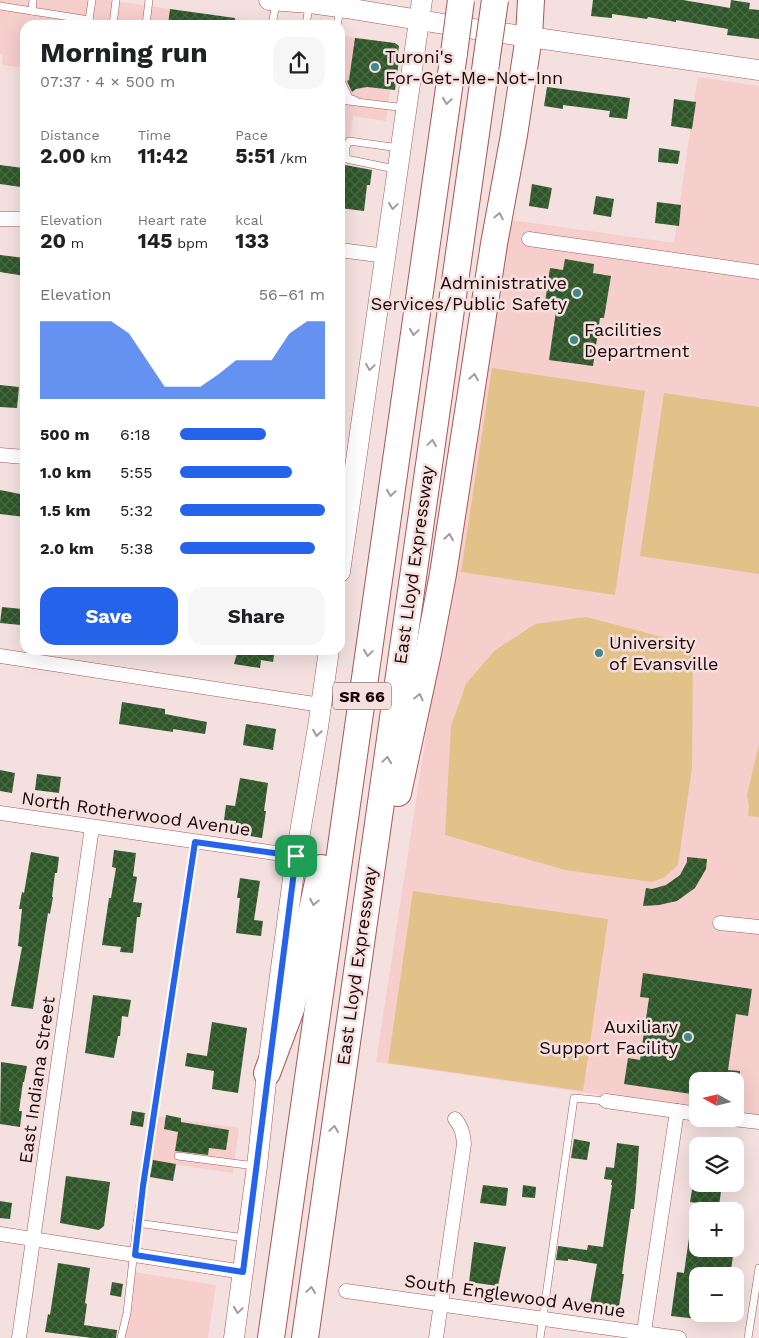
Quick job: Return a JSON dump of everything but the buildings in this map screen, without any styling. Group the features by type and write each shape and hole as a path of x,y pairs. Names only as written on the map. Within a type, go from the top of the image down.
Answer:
{"highway":[{"name":"East Lloyd Expressway","path":"271,1338 461,0"},
{"name":"East Lloyd Expressway","path":"305,1338 495,0"},
{"path":"360,949 398,797 436,615 494,244 514,135 529,36 531,0"},
{"path":"267,1073 290,1009 321,868 354,754"}],"street":[{"path":"273,0 310,3 339,16 420,10 474,28 759,70"},
{"path":"345,501 347,473 386,256 420,10"},
{"path":"0,219 20,219"},
{"path":"529,239 759,272"},
{"path":"345,251 386,256"},
{"path":"0,455 20,457"},
{"path":"234,1338 296,856 328,655"},
{"path":"0,656 321,705"},
{"name":"North Rotherwood Avenue","path":"0,813 296,856"},
{"name":"East Indiana Street","path":"19,1338 92,827"},
{"path":"720,922 759,928"},
{"path":"606,1101 689,1113"},
{"path":"643,1336 677,1111"},
{"path":"436,1338 464,1144 463,1133 455,1119"},
{"path":"744,1120 759,1122"},
{"path":"0,1234 243,1272"},
{"name":"South Englewood Avenue","path":"346,1291 543,1318 643,1336 679,1338"}],"lane":[{"path":"32,11 33,0"},
{"path":"89,20 92,0"},
{"path":"114,20 116,0"},
{"path":"147,20 149,0"},
{"path":"272,20 273,0"},
{"path":"307,20 310,3"},
{"path":"0,6 75,20"},
{"path":"345,90 349,98 360,102"},
{"path":"345,100 406,108"},
{"path":"345,145 349,141 400,148"},
{"path":"345,155 346,159 398,170"},
{"path":"121,1338 127,1314 130,1277 135,1255 138,1223 195,842"},
{"path":"540,1338 574,1098 606,1101"},
{"path":"178,1156 257,1166"},
{"path":"138,1223 248,1238"},
{"path":"748,1338 759,1268"}],"shaded area":[{"path":"0,0 108,0 242,20 20,20 20,67 2,65 3,55 0,54"},
{"path":"345,36 393,43 396,46 386,121 353,116 347,163 345,163"},
{"name":"University of Evansville","path":"698,77 759,86 759,1118 744,1116 744,1072 689,1072 689,1108 376,1062 505,219 674,243"},
{"path":"492,368 645,391 615,595 461,572"},
{"path":"664,393 759,407 759,574 640,556"},
{"path":"586,617 693,645 692,768 678,865 665,877 652,882 565,870 445,835 451,726 466,684 494,651 535,624"},
{"path":"759,744 759,817 748,816 747,795"},
{"path":"413,891 608,919 583,1091 388,1063"},
{"path":"157,1116 239,1128 233,1173 151,1161"},
{"path":"134,1272 216,1285 208,1338 125,1338"}],"place":[{"name":"Turoni's For-Get-Me-Not-Inn","path":"375,67"},
{"name":"Administrative Services/Public Safety","path":"577,293"},
{"name":"Facilities Department","path":"574,340"},
{"name":"University of Evansville","path":"599,653"},
{"name":"Auxiliary Support Facility","path":"688,1037"}],"route":[{"path":"195,842 296,856 243,1272 135,1255 143,1186 195,842"}]}
